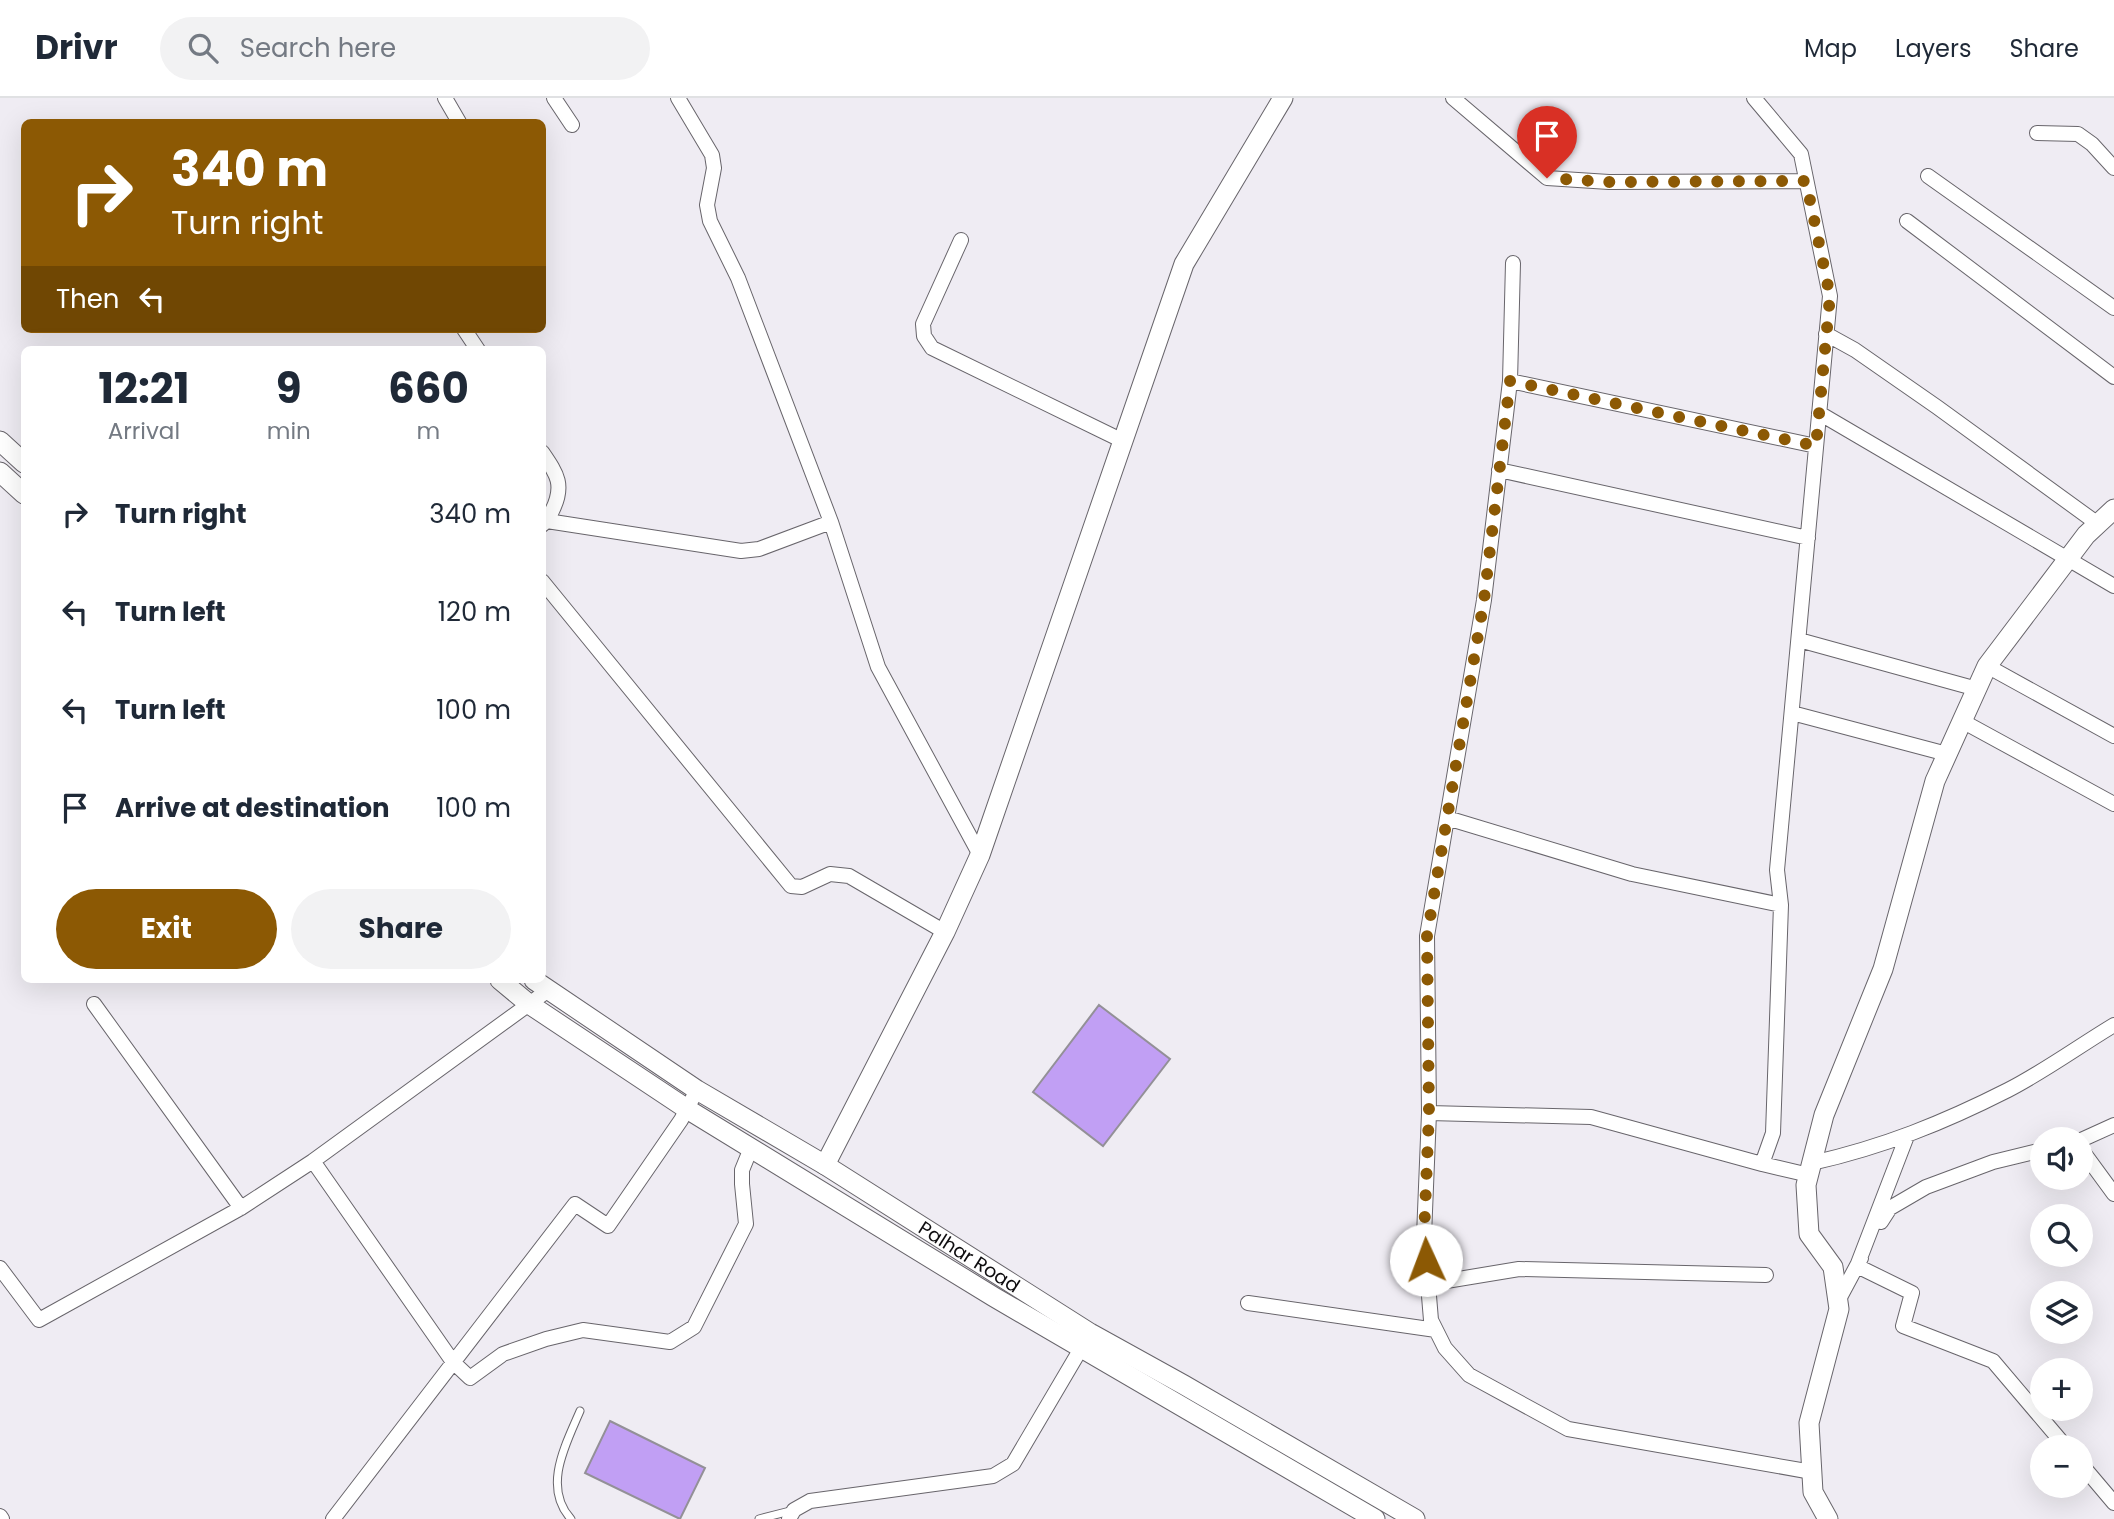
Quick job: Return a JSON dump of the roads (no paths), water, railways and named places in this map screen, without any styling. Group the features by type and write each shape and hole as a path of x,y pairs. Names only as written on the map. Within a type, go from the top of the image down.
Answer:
{"street":[{"path":"445,98 457,119"},
{"path":"554,98 572,125"},
{"path":"678,98 712,155 714,168 707,205 710,221 738,278 831,522 878,667 980,855"},
{"path":"825,1165 945,932 980,855 1184,264 1283,98"},
{"path":"1453,98 1547,178 1609,182 1806,181"},
{"path":"1754,98 1801,154 1830,296 1777,870 1781,905 1773,1133 1762,1164"},
{"path":"2037,133 2078,134 2092,144 2114,168"},
{"path":"1928,176 2114,307"},
{"path":"1907,221 2114,377"},
{"path":"961,240 923,324 924,336 932,348 1123,441"},
{"path":"1513,263 1510,381 1484,600 1427,936 1429,1113 1424,1236 1431,1320 1446,1349 1469,1375 1568,1429 1812,1472"},
{"path":"1826,334 1855,349 2098,524"},
{"path":"1510,381 1816,446"},
{"path":"1819,413 2114,586"},
{"path":"0,441 21,460"},
{"path":"546,458 557,475 559,490 546,521"},
{"path":"1499,470 1808,538"},
{"path":"0,472 21,491"},
{"path":"1828,1519 1813,1492 1809,1423 1839,1309 1833,1267 1809,1234 1806,1185 1824,1115 1883,969 1935,781 1987,666 2086,536 2114,509"},
{"path":"546,523 741,551 759,549 831,522"},
{"path":"546,586 791,886 803,887 830,874 849,876 945,932"},
{"path":"1798,640 1977,689"},
{"path":"1987,666 2114,736"},
{"path":"1792,713 1947,754"},
{"path":"1962,721 2114,804"},
{"path":"1447,818 1632,874 1781,905"},
{"name":"Palhar Road","path":"504,983 529,1004 687,1109 994,1297 1207,1398 1415,1519"},
{"path":"0,1268 39,1320 240,1208 313,1161 529,1004 540,985"},
{"name":"Palhar Road","path":"540,985 697,1090 825,1165 1086,1340 1375,1519"},
{"path":"94,1004 240,1208"},
{"path":"1429,1113 1591,1117 1762,1164 1810,1169 1923,1130 2010,1089 2114,1025"},
{"path":"333,1519 575,1205 608,1226 697,1090"},
{"path":"2093,1135 2114,1125"},
{"path":"1857,1266 1907,1136"},
{"path":"313,1161 453,1362 470,1378 503,1354 583,1330 670,1342 694,1327 746,1224 742,1170 751,1147"},
{"path":"1838,1301 1871,1235 1890,1208 1926,1187 1993,1162 2030,1153"},
{"path":"2093,1165 2114,1194"},
{"path":"1857,1266 1912,1293 1903,1326 1993,1362 2056,1435"},
{"path":"1428,1284 1519,1269 1766,1275"},
{"path":"1248,1303 1436,1330"},
{"path":"792,1515 810,1501 993,1476 1013,1464 1086,1340"},
{"path":"2093,1478 2114,1503"}],"lane":[{"path":"570,1519 564,1512 558,1490 557,1470 580,1411"},
{"path":"759,1519 792,1515"}]}
